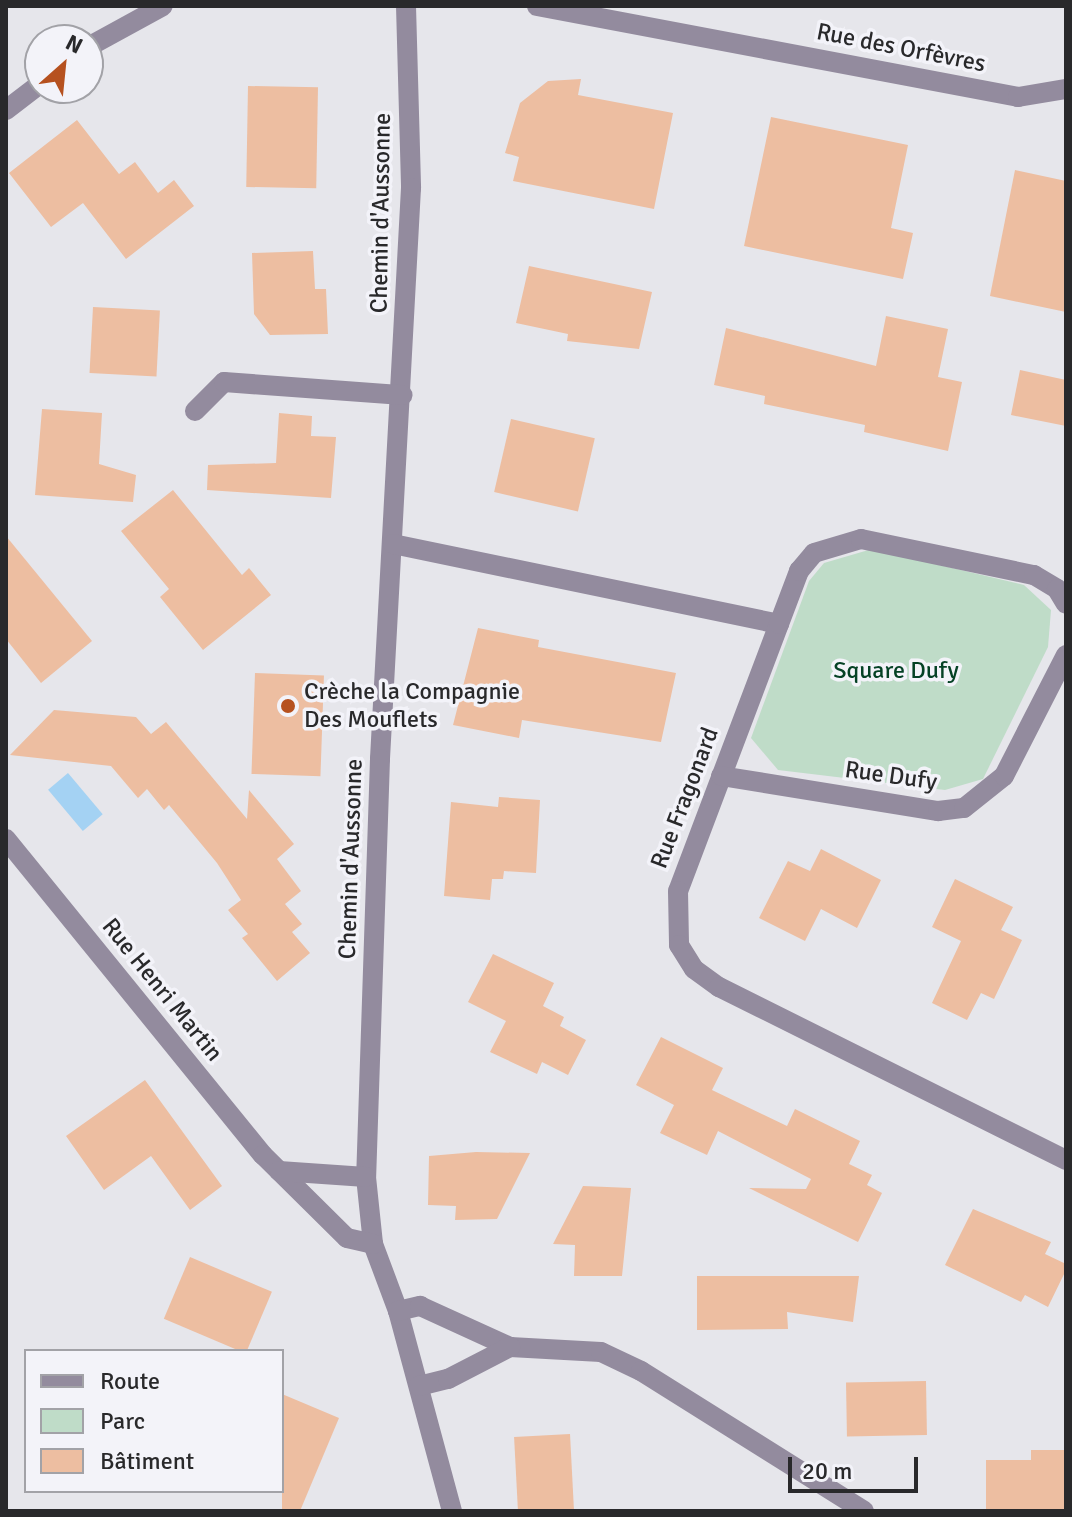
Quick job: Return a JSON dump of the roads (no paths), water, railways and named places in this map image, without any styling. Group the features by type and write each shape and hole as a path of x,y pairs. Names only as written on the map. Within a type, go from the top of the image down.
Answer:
{"street":[{"path":"104,38 163,6"},
{"name":"Chemin d'Aussonne","path":"406,6 411,188 366,1177 373,1244 398,1311 452,1511"},
{"name":"Rue des Orfèvres","path":"537,6 1018,97 1066,89"},
{"path":"6,110 24,96"},
{"path":"195,411 224,382 403,395"},
{"path":"393,544 779,624 799,571 814,553 861,539 1034,575 1057,589 1066,604"},
{"name":"Rue Fragonard","path":"779,624 678,891 679,945 694,969 719,987 1066,1160"},
{"name":"Rue Dufy","path":"721,776 938,811 964,808 1004,776 1066,655"},
{"name":"Rue Henri Martin","path":"6,839 279,1171 347,1238 373,1244"},
{"path":"279,1171 366,1177"},
{"path":"398,1311 420,1306 510,1347 601,1352 641,1371 864,1511"},
{"path":"419,1386 448,1379 510,1347"}],"water":[{"path":"68,773 103,814 83,831 48,790"}],"place":[{"name":"Crèche la Compagnie Des Mouflets","path":"288,706"}],"park label":[{"name":"Square Dufy","path":"896,671"}]}
